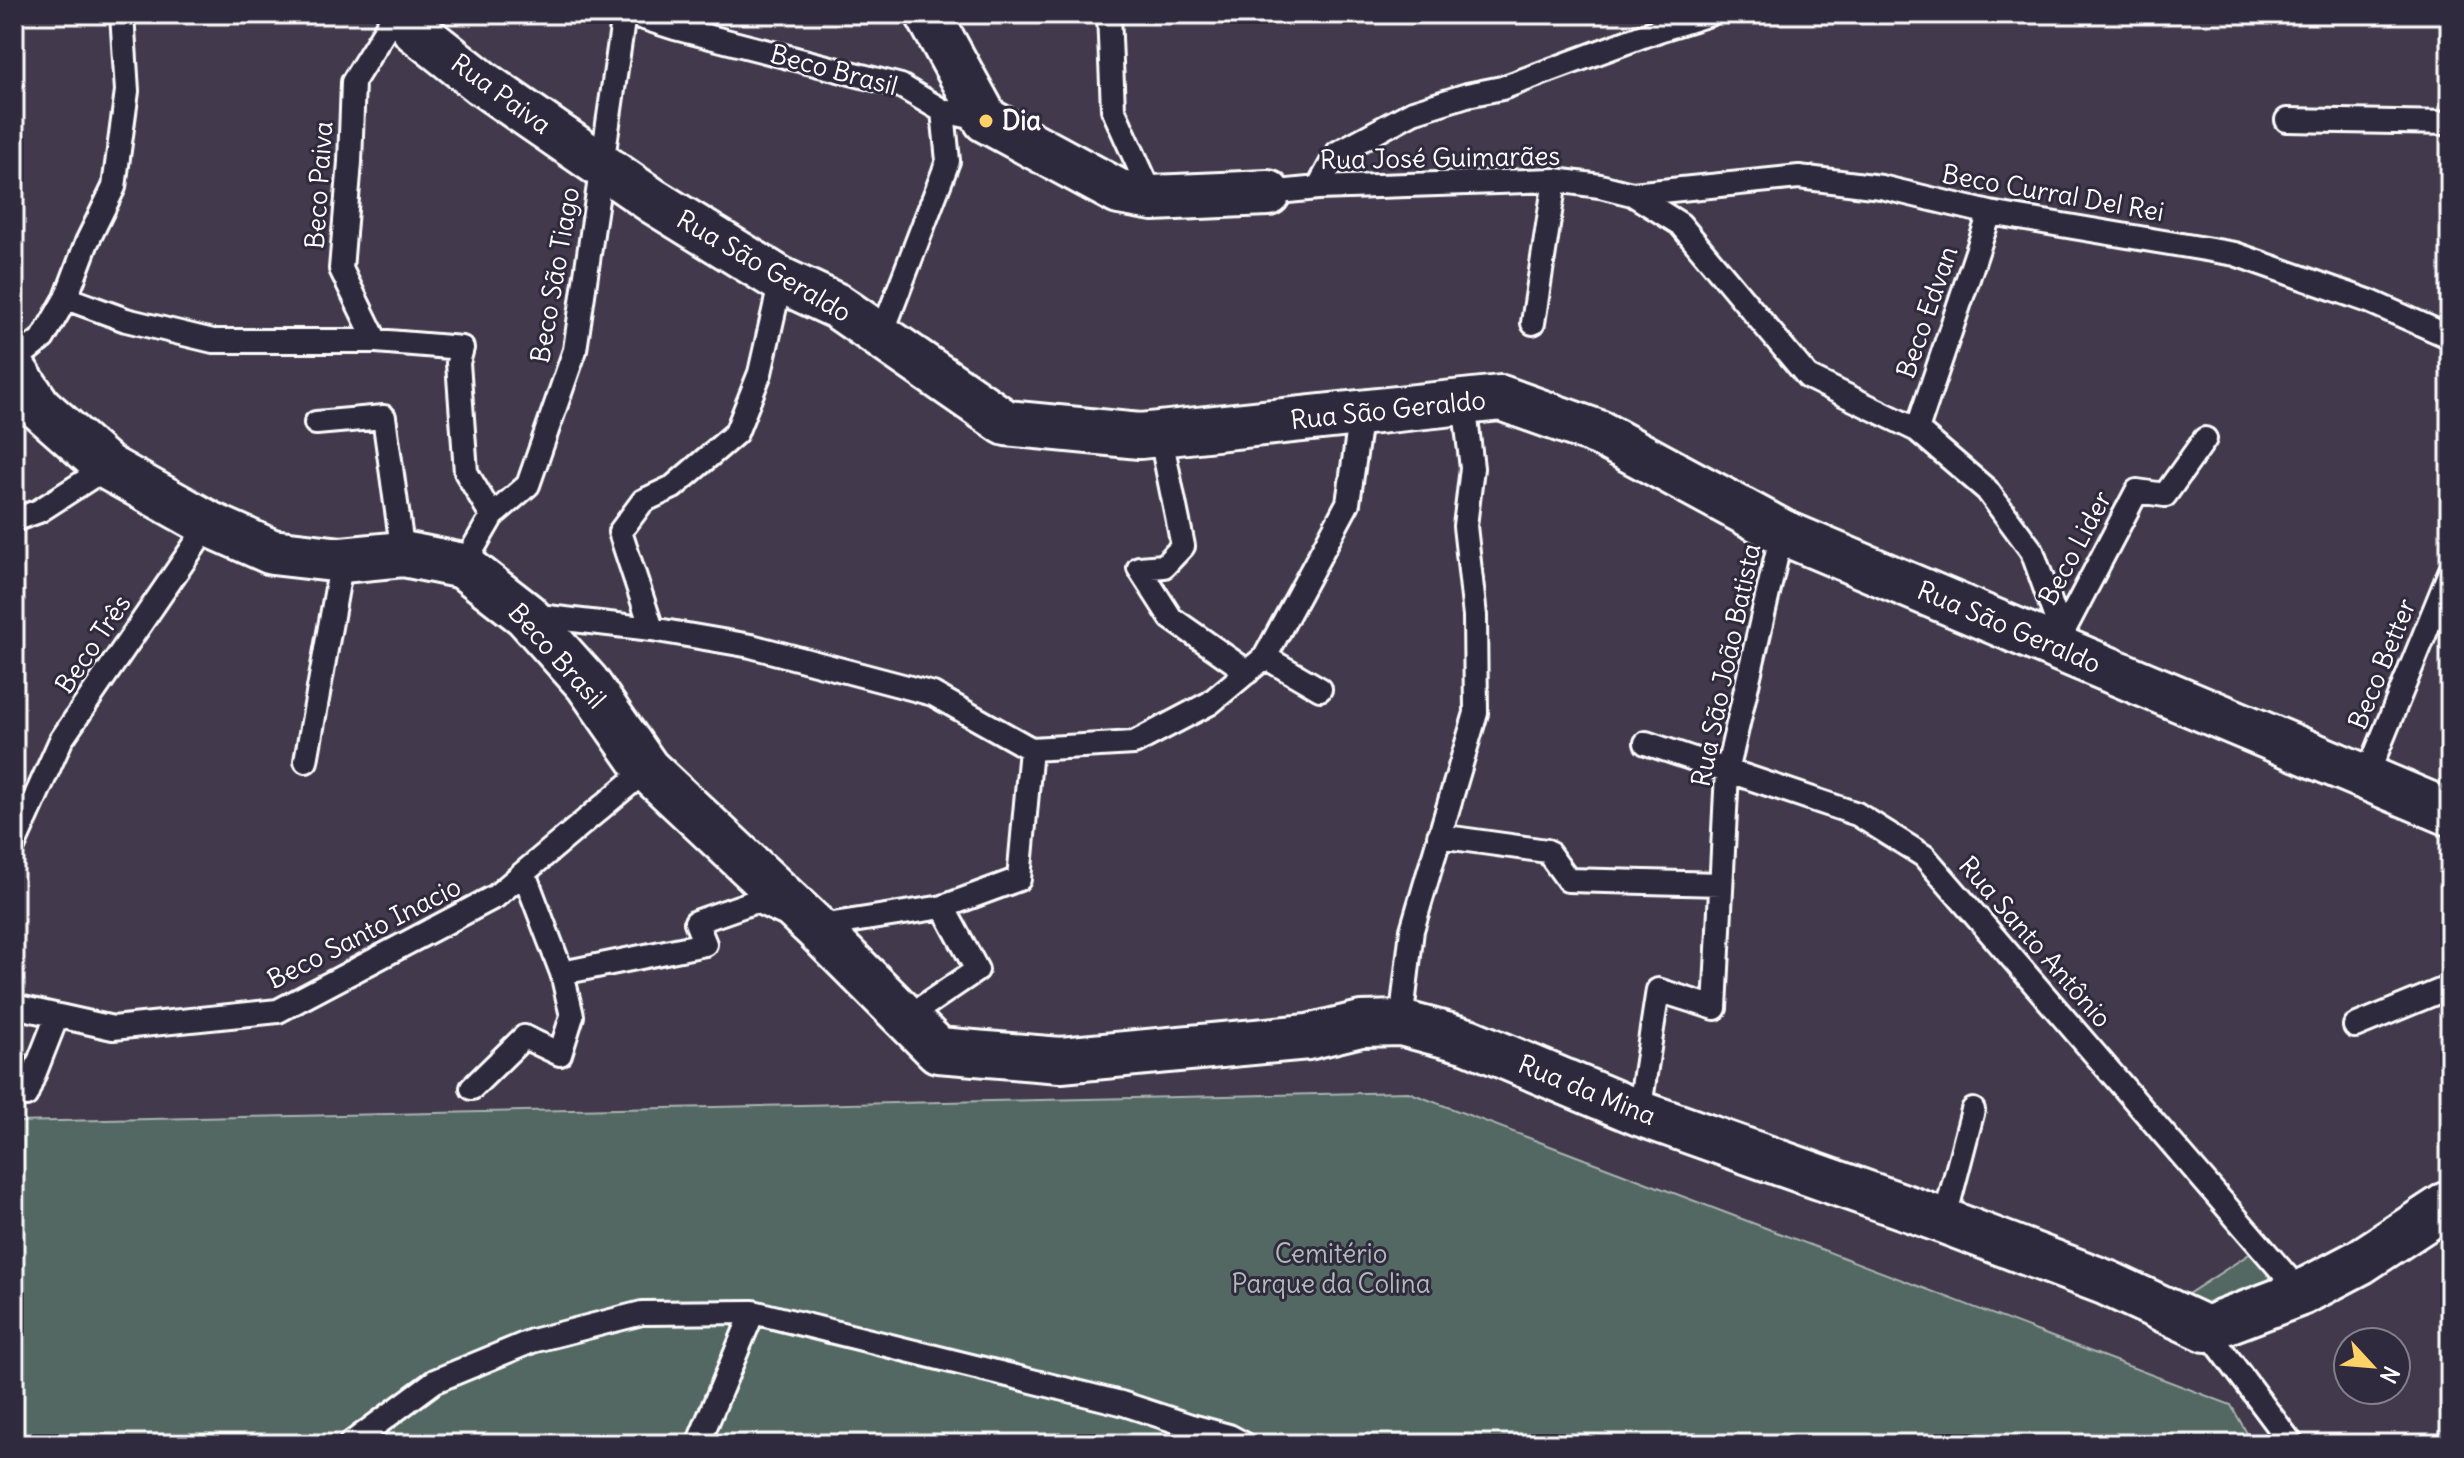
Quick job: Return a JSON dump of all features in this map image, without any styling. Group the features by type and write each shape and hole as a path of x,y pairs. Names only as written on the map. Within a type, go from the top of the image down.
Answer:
{"street":[{"name":"Rua Paiva","path":"415,14 415,30 482,83 602,166"},
{"path":"928,14 986,120 1119,192 1153,198 1268,193"},
{"name":"Rua São Geraldo","path":"602,166 781,280 837,306 1006,423 1140,436 1501,398 1599,433 1782,532 2065,642 2450,813"},
{"name":"Beco Brasil","path":"14,370 39,407 107,467 209,524 272,552 342,560 403,554 463,566 526,615 587,683 647,769 816,928 938,1050"},
{"name":"Rua da Mina","path":"938,1050 1061,1060 1308,1037 1361,1024 1401,1023 1468,1041 1639,1113 1944,1221 2107,1283 2206,1329"},
{"path":"2206,1329 2301,1293 2360,1262 2450,1203"}],"lane":[{"path":"14,361 43,338 66,298 87,242 114,187 127,91 122,14"},
{"name":"Beco Paiva","path":"376,341 341,269 353,82 395,14"},
{"name":"Beco São Tiago","path":"463,566 492,516 528,485 575,350 624,14"},
{"name":"Beco Brasil","path":"631,14 901,86 943,111 986,120"},
{"path":"1109,14 1113,109 1153,198"},
{"path":"1318,188 1337,153 1413,112 1502,88 1710,14"},
{"path":"881,336 948,161 943,111"},
{"path":"2287,120 2450,123"},
{"name":"Beco Curral Del Rei","path":"1632,194 1799,177 1881,187 1990,213 2235,254 2371,302 2450,337"},
{"path":"1533,323 1555,180"},
{"name":"Rua José Guimarães","path":"1268,193 1318,188 1555,180 1632,194 1680,224 1808,377 1917,430 1987,490 2032,551 2065,642"},
{"name":"Beco Edvan","path":"1917,430 1990,213"},
{"path":"652,629 620,532 643,501 673,487 736,433 760,373 781,280"},
{"path":"66,298 126,320 213,341 376,341 462,348 458,363 466,472 492,516"},
{"path":"1401,1023 1412,930 1476,713 1475,616 1465,526 1472,468 1464,402"},
{"path":"526,615 652,629 751,646 933,694 1031,749 1134,743 1210,703 1257,664 1348,503 1361,413"},
{"path":"316,423 384,417 403,554"},
{"path":"1160,433 1183,546 1164,566 1139,568 1171,618 1257,664 1320,689"},
{"name":"Beco Lider","path":"2065,642 2137,491 2165,495 2205,439"},
{"path":"14,520 39,511 107,467"},
{"name":"Beco Três","path":"14,845 22,807 61,740 209,524"},
{"name":"Rua São João Batista","path":"1639,1113 1658,990 1715,1008 1727,772 1782,532"},
{"path":"306,761 342,560"},
{"name":"Beco Better","path":"2366,778 2450,572"},
{"name":"Rua Santo Antônio","path":"1646,743 1857,814 1924,856 2301,1293"},
{"path":"562,973 705,944 696,922 756,901 816,928 943,907 1019,879 1031,749"},
{"name":"Beco Santo Inacio","path":"14,1006 113,1028 278,1011 496,896 647,769"},
{"path":"1439,836 1547,851 1568,880 1721,884"},
{"path":"472,1088 524,1037 560,1054 572,1016 562,973 524,873"},
{"path":"906,1018 977,970 943,907"},
{"path":"2355,1026 2440,991 2450,991"},
{"path":"26,1095 57,1016"},
{"path":"1944,1221 1973,1110"},
{"path":"698,1444 753,1312"},
{"path":"350,1444 435,1381 532,1341 642,1313 753,1312 1121,1403 1187,1434 1229,1436 1244,1444"},
{"path":"2206,1329 2292,1444"}],"green space":[{"name":"Cemitério Parque da Colina","path":"1408,1092 2231,1405 2253,1444 14,1444 14,1122"},
{"path":"2254,1251 2288,1288 2205,1310 2182,1298"}],"place":[{"name":"Dia","path":"986,121"}]}
